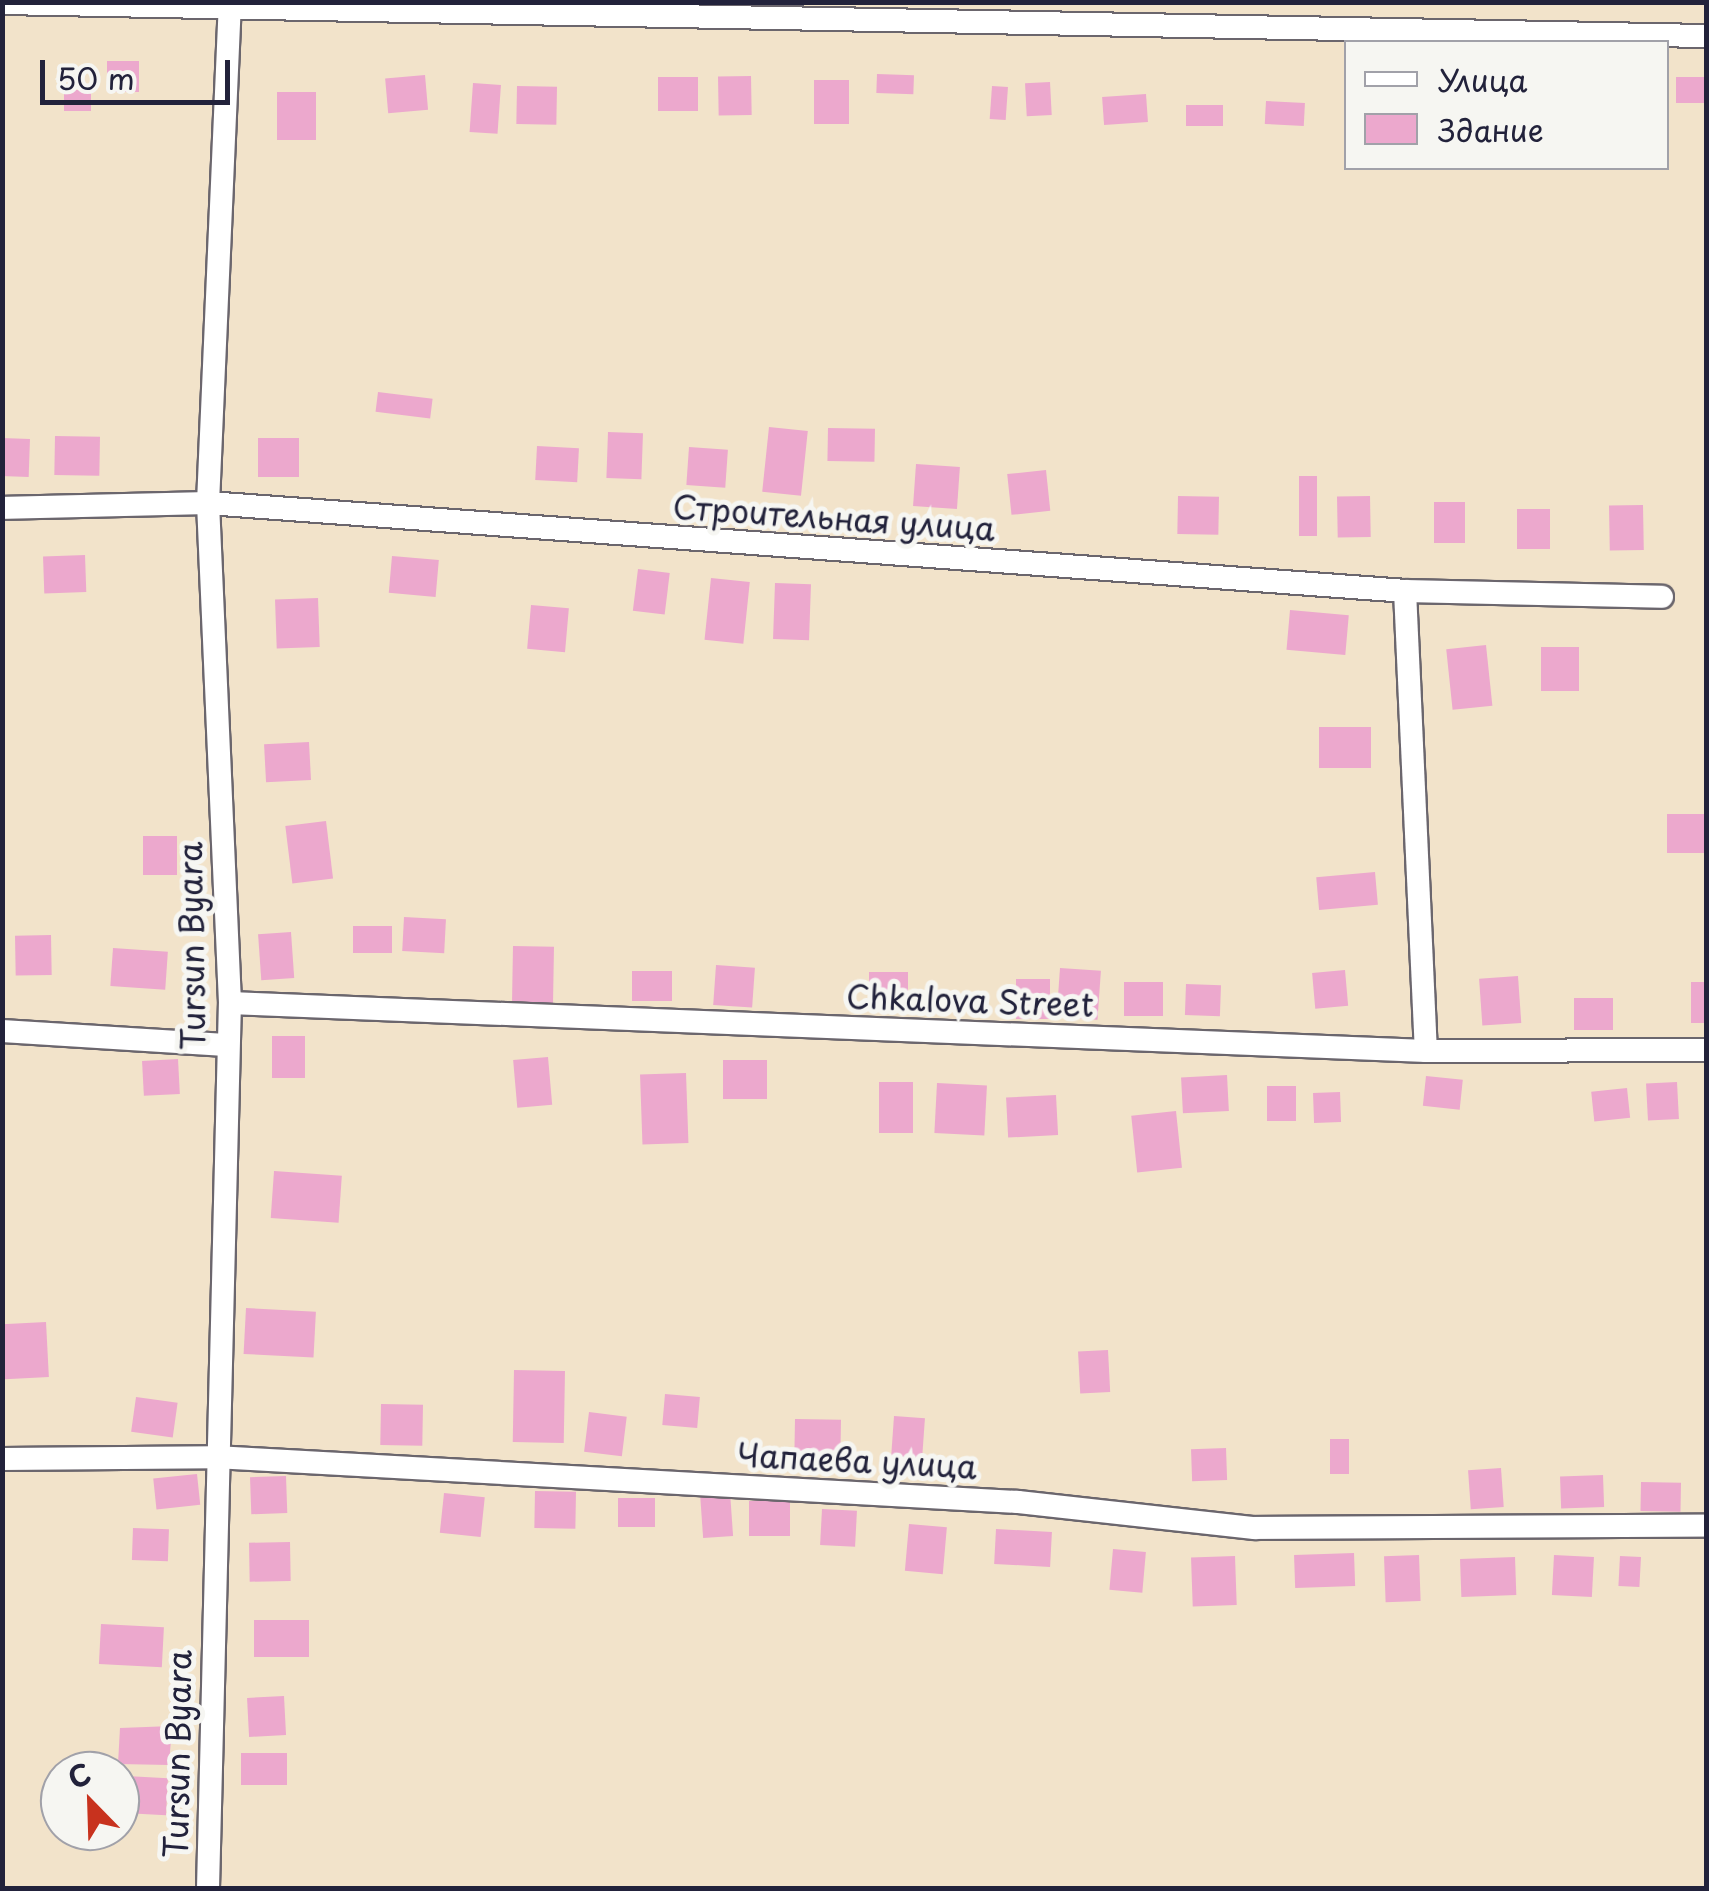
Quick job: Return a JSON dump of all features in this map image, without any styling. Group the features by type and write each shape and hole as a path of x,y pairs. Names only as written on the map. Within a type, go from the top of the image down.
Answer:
{"street":[{"path":"2,3 230,3 1706,36"},
{"name":"Tursun Byara","path":"208,1888 214,1456 230,1003 208,503 230,3"},
{"name":"Строительная улица","path":"2,508 208,503 1405,591 1662,596"},
{"path":"1405,591 1426,1051"},
{"name":"Chkalova Street","path":"230,1003 1426,1051 1706,1050"},
{"path":"2,1031 226,1046"},
{"name":"Чапаева улица","path":"2,1459 214,1456 1018,1502 1255,1528 1706,1526"}],"building":[{"path":"107,61 139,61 139,92 107,92"},
{"path":"877,74 914,75 913,94 876,93"},
{"path":"425,75 428,110 388,113 385,78"},
{"path":"751,76 752,115 719,116 718,77"},
{"path":"658,77 698,77 698,111 658,111"},
{"path":"1676,77 1706,77 1706,103 1676,103"},
{"path":"814,80 849,80 849,124 814,124"},
{"path":"1050,82 1052,115 1027,116 1025,83"},
{"path":"473,83 501,85 498,134 470,132"},
{"path":"517,86 557,87 556,125 516,124"},
{"path":"992,86 1008,87 1006,120 990,119"},
{"path":"64,90 91,90 91,111 64,111"},
{"path":"277,92 316,92 316,140 277,140"},
{"path":"1146,94 1148,122 1104,125 1102,97"},
{"path":"1266,101 1305,103 1304,126 1265,124"},
{"path":"1186,105 1223,105 1223,126 1186,126"},
{"path":"378,392 433,399 430,419 376,412"},
{"path":"769,427 808,431 801,496 762,492"},
{"path":"828,428 875,429 874,462 827,461"},
{"path":"608,432 643,433 641,479 606,478"},
{"path":"55,436 100,437 99,476 54,475"},
{"path":"2,438 30,439 29,477 2,476"},
{"path":"258,438 299,438 299,477 258,477"},
{"path":"537,446 579,448 577,482 535,480"},
{"path":"689,447 728,450 725,488 686,485"},
{"path":"916,464 960,467 957,509 913,506"},
{"path":"1046,470 1050,511 1011,515 1007,474"},
{"path":"1299,476 1317,476 1317,536 1299,536"},
{"path":"1178,496 1219,497 1218,535 1177,534"},
{"path":"1370,496 1371,537 1338,538 1337,497"},
{"path":"1434,502 1465,502 1465,543 1434,543"},
{"path":"1643,505 1644,550 1610,551 1609,506"},
{"path":"1517,509 1550,509 1550,549 1517,549"},
{"path":"85,555 86,592 44,593 43,556"},
{"path":"392,556 439,560 436,597 389,593"},
{"path":"638,569 670,573 665,615 633,611"},
{"path":"711,578 750,582 743,644 705,640"},
{"path":"775,583 811,584 809,640 773,639"},
{"path":"318,598 320,647 277,648 275,600"},
{"path":"531,605 569,608 565,652 527,649"},
{"path":"1290,610 1349,615 1345,655 1287,650"},
{"path":"1486,645 1492,706 1453,710 1446,649"},
{"path":"1541,647 1579,647 1579,691 1541,691"},
{"path":"1319,727 1371,727 1371,768 1319,768"},
{"path":"309,742 311,780 266,782 264,744"},
{"path":"1667,814 1706,814 1706,853 1667,853"},
{"path":"326,821 333,879 292,884 285,826"},
{"path":"143,836 177,836 177,875 143,875"},
{"path":"1375,872 1378,905 1319,910 1316,877"},
{"path":"404,917 446,919 444,953 402,951"},
{"path":"353,926 392,926 392,953 353,953"},
{"path":"291,932 294,978 261,980 258,934"},
{"path":"51,935 52,975 16,976 15,936"},
{"path":"513,946 554,947 553,1006 512,1005"},
{"path":"113,948 168,952 165,990 110,986"},
{"path":"716,965 755,968 752,1008 713,1005"},
{"path":"1060,968 1101,971 1097,1020 1057,1017"},
{"path":"1345,970 1348,1006 1315,1009 1312,973"},
{"path":"632,971 672,971 672,1001 632,1001"},
{"path":"869,972 908,972 908,1005 869,1005"},
{"path":"1518,976 1521,1023 1482,1026 1479,979"},
{"path":"1016,979 1050,979 1050,1019 1016,1019"},
{"path":"1124,982 1163,982 1163,1016 1124,1016"},
{"path":"1691,982 1706,982 1706,1023 1691,1023"},
{"path":"1186,984 1221,985 1220,1016 1185,1015"},
{"path":"1574,998 1613,998 1613,1030 1574,1030"},
{"path":"272,1036 305,1036 305,1078 272,1078"},
{"path":"548,1057 552,1105 517,1108 513,1060"},
{"path":"178,1059 180,1094 144,1096 142,1061"},
{"path":"723,1060 767,1060 767,1099 723,1099"},
{"path":"686,1073 688,1143 642,1145 640,1075"},
{"path":"1227,1075 1229,1111 1183,1113 1181,1077"},
{"path":"1426,1076 1463,1080 1460,1110 1423,1106"},
{"path":"879,1082 913,1082 913,1133 879,1133"},
{"path":"1677,1082 1679,1119 1648,1121 1646,1084"},
{"path":"937,1083 987,1086 984,1136 934,1133"},
{"path":"1267,1086 1296,1086 1296,1121 1267,1121"},
{"path":"1627,1088 1630,1118 1594,1122 1591,1092"},
{"path":"1340,1092 1341,1122 1314,1123 1313,1093"},
{"path":"1056,1095 1058,1135 1008,1138 1006,1098"},
{"path":"1176,1111 1182,1168 1137,1172 1131,1116"},
{"path":"274,1171 342,1176 339,1223 271,1218"},
{"path":"246,1308 316,1312 313,1358 244,1354"},
{"path":"46,1322 49,1377 5,1379 2,1324"},
{"path":"1108,1350 1110,1392 1080,1394 1078,1352"},
{"path":"514,1370 565,1371 564,1443 513,1442"},
{"path":"665,1394 700,1397 697,1428 662,1425"},
{"path":"136,1397 178,1403 173,1438 131,1432"},
{"path":"381,1404 423,1405 422,1446 380,1445"},
{"path":"589,1412 627,1417 622,1456 584,1452"},
{"path":"894,1416 925,1418 921,1471 890,1469"},
{"path":"795,1419 841,1420 840,1457 794,1456"},
{"path":"1330,1439 1349,1439 1349,1474 1330,1474"},
{"path":"1226,1448 1227,1480 1192,1481 1191,1449"},
{"path":"1501,1468 1504,1507 1471,1509 1468,1470"},
{"path":"197,1474 200,1505 156,1509 153,1479"},
{"path":"1603,1475 1604,1507 1561,1508 1560,1477"},
{"path":"286,1476 287,1513 251,1514 250,1477"},
{"path":"1641,1482 1681,1483 1680,1512 1640,1511"},
{"path":"535,1491 576,1492 575,1529 534,1528"},
{"path":"730,1492 733,1536 703,1538 700,1494"},
{"path":"444,1493 485,1497 481,1537 440,1533"},
{"path":"618,1498 655,1498 655,1527 618,1527"},
{"path":"749,1501 790,1501 790,1536 749,1536"},
{"path":"822,1509 857,1511 855,1547 820,1545"},
{"path":"909,1524 947,1527 943,1574 905,1571"},
{"path":"133,1528 169,1529 168,1561 132,1560"},
{"path":"996,1529 1052,1532 1050,1567 994,1564"},
{"path":"290,1542 291,1581 250,1582 249,1543"},
{"path":"1113,1549 1146,1552 1142,1593 1109,1590"},
{"path":"1354,1553 1355,1586 1295,1588 1294,1555"},
{"path":"1419,1555 1421,1601 1386,1602 1384,1556"},
{"path":"1554,1555 1594,1557 1592,1597 1552,1595"},
{"path":"1235,1556 1237,1605 1193,1607 1191,1558"},
{"path":"1620,1556 1641,1557 1639,1587 1618,1586"},
{"path":"1515,1557 1516,1595 1461,1597 1460,1559"},
{"path":"254,1620 309,1620 309,1657 254,1657"},
{"path":"101,1624 164,1627 162,1667 99,1664"},
{"path":"284,1696 286,1735 249,1737 247,1698"},
{"path":"172,1726 169,1765 140,1764 140,1751 119,1751 120,1728"},
{"path":"241,1753 287,1753 287,1785 241,1785"},
{"path":"140,1777 168,1778 166,1815 140,1814"}]}
